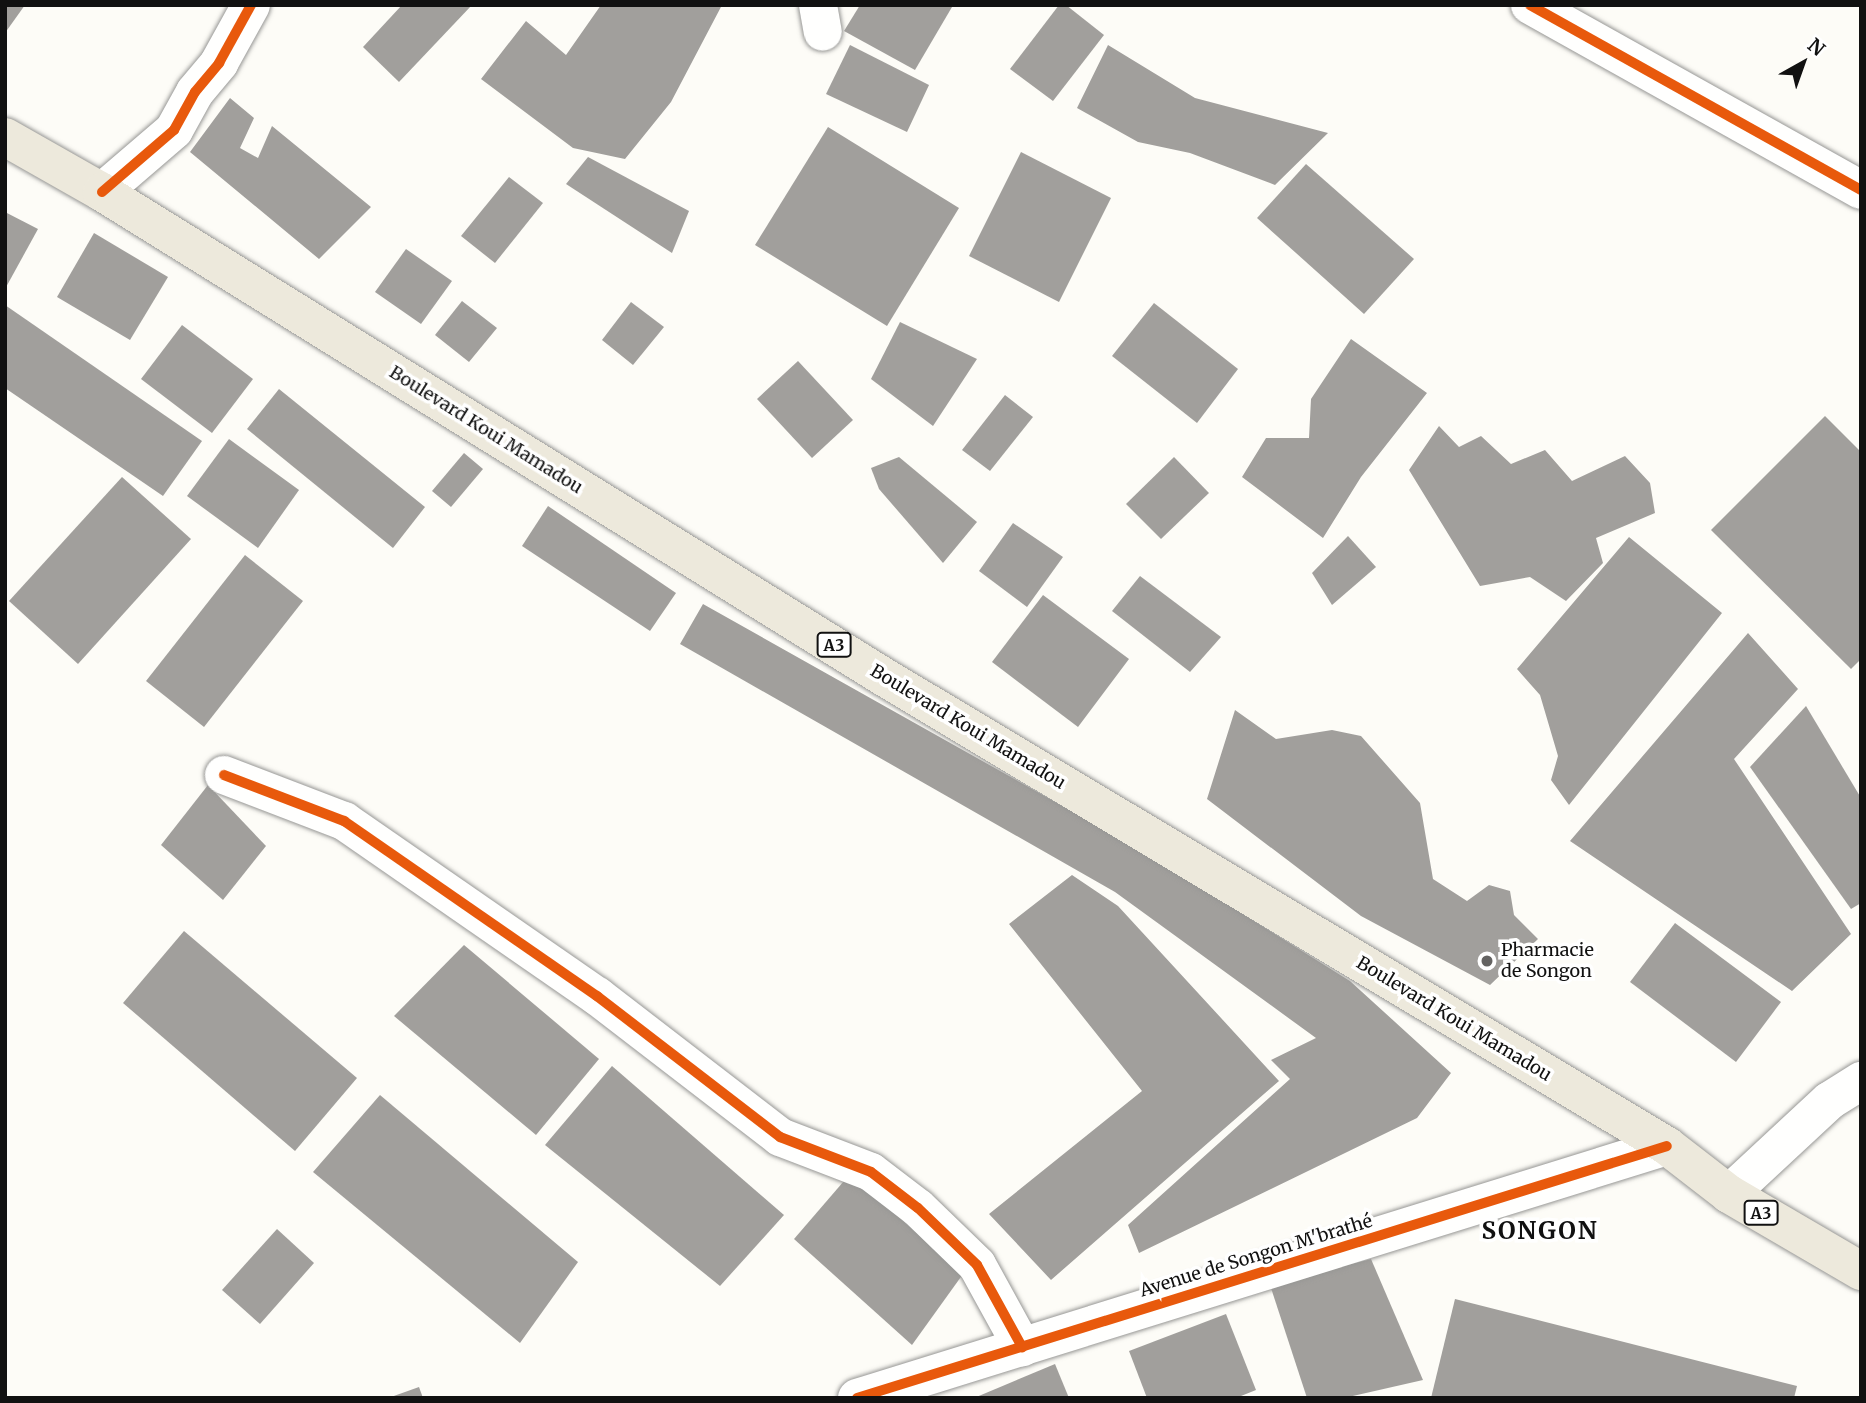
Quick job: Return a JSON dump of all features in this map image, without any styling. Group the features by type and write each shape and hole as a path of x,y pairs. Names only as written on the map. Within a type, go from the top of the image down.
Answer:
{"main road":[{"name":"Boulevard Koui Mamadou","path":"5,137 102,192 884,677 1667,1146 1729,1194 1861,1271"}],"street":[{"path":"102,192 174,130 195,92 219,63 251,5"},
{"path":"1539,7 1861,190"},
{"path":"224,775 344,821 597,996 780,1137 871,1172 918,1208 977,1265 1022,1347"},
{"path":"1729,1194 1829,1101 1861,1081"},
{"name":"Avenue de Songon M'brathé","path":"857,1398 1667,1146"}],"building":[{"path":"5,5 25,5 5,33"},
{"path":"402,5 472,5 399,82 363,47"},
{"path":"601,5 722,5 671,102 625,159 573,148 481,79 526,21 566,55"},
{"path":"860,5 952,7 915,70 844,31"},
{"path":"1059,5 1066,5 1104,35 1053,101 1010,69"},
{"path":"850,45 929,85 907,132 826,94"},
{"path":"1108,45 1195,98 1328,133 1275,185 1190,153 1138,142 1077,108"},
{"path":"230,98 254,118 240,148 258,158 272,126 371,207 319,259 190,152"},
{"path":"828,127 959,208 887,326 755,245"},
{"path":"1021,152 1111,198 1059,302 969,256"},
{"path":"588,157 689,211 672,253 566,184"},
{"path":"1306,164 1414,259 1364,314 1257,218"},
{"path":"509,177 543,203 495,263 461,236"},
{"path":"5,212 38,229 5,289"},
{"path":"94,233 168,277 130,340 57,297"},
{"path":"406,249 452,281 421,324 375,292"},
{"path":"462,301 497,328 469,362 435,335"},
{"path":"631,302 664,327 633,365 602,340"},
{"path":"1154,303 1238,369 1197,423 1112,356"},
{"path":"5,305 202,441 163,496 5,388"},
{"path":"900,322 977,359 933,426 871,379"},
{"path":"182,325 253,379 212,433 141,379"},
{"path":"1351,339 1427,393 1361,477 1323,538 1242,477 1266,438 1309,438 1311,399"},
{"path":"798,361 853,420 812,458 757,399"},
{"path":"279,389 425,507 393,548 247,429"},
{"path":"1005,395 1033,417 990,471 962,450"},
{"path":"1825,416 1861,452 1861,659 1851,669 1711,530"},
{"path":"1439,426 1459,447 1481,436 1511,464 1545,450 1572,481 1625,456 1650,483 1655,513 1596,538 1603,563 1566,601 1530,577 1480,586 1409,470"},
{"path":"229,439 299,490 258,548 187,496"},
{"path":"464,453 483,469 451,507 432,491"},
{"path":"899,457 977,522 943,563 879,489 871,468"},
{"path":"1174,457 1209,493 1161,539 1126,504"},
{"path":"122,477 191,539 78,664 9,601"},
{"path":"548,506 676,593 650,631 522,546"},
{"path":"1013,523 1063,557 1027,607 979,571"},
{"path":"1348,536 1376,567 1332,605 1312,573"},
{"path":"1629,537 1722,613 1569,805 1551,780 1558,756 1540,695 1517,669"},
{"path":"245,555 303,601 204,727 146,681"},
{"path":"1140,576 1221,637 1190,672 1112,611"},
{"path":"1043,595 1129,659 1078,727 992,662"},
{"path":"703,604 1139,849 1350,981 1451,1073 1417,1118 1139,1253 1128,1225 1290,1079 1271,1060 1316,1038 1115,892 680,644"},
{"path":"1748,633 1798,689 1734,759 1851,934 1792,991 1570,841"},
{"path":"1806,706 1861,798 1861,903 1851,909 1750,767"},
{"path":"1235,710 1276,739 1332,730 1361,736 1420,803 1433,879 1467,901 1489,885 1510,891 1514,915 1538,939 1490,985 1361,916 1207,799"},
{"path":"208,785 266,846 223,900 161,845"},
{"path":"1072,875 1118,906 1279,1081 1051,1280 989,1214 1142,1091 1009,924"},
{"path":"1675,923 1781,1002 1736,1062 1630,982"},
{"path":"184,931 357,1078 295,1151 123,1003"},
{"path":"464,945 599,1059 536,1135 394,1016"},
{"path":"612,1066 784,1215 720,1286 545,1145"},
{"path":"380,1095 578,1262 520,1343 313,1172"},
{"path":"850,1174 963,1274 912,1345 794,1239"},
{"path":"277,1229 314,1263 260,1324 222,1290"},
{"path":"1371,1259 1423,1380 1344,1398 1307,1398 1270,1285"},
{"path":"1455,1299 1797,1386 1794,1398 1431,1398"},
{"path":"1226,1314 1256,1390 1236,1398 1147,1398 1129,1351"},
{"path":"1055,1364 1069,1398 974,1398"},
{"path":"419,1387 423,1398 391,1398 391,1397"}],"cycle path":[{"path":"102,192 174,130 195,92 219,63 251,5"},
{"path":"1530,5 1861,190"},
{"path":"224,775 344,821 597,996 780,1137 871,1172 918,1208 977,1265 1022,1347"},
{"path":"857,1398 1667,1146"}],"place":[{"name":"Pharmacie de Songon","path":"1487,961"}],"district":[{"name":"SONGON","path":"1540,1231"}]}
